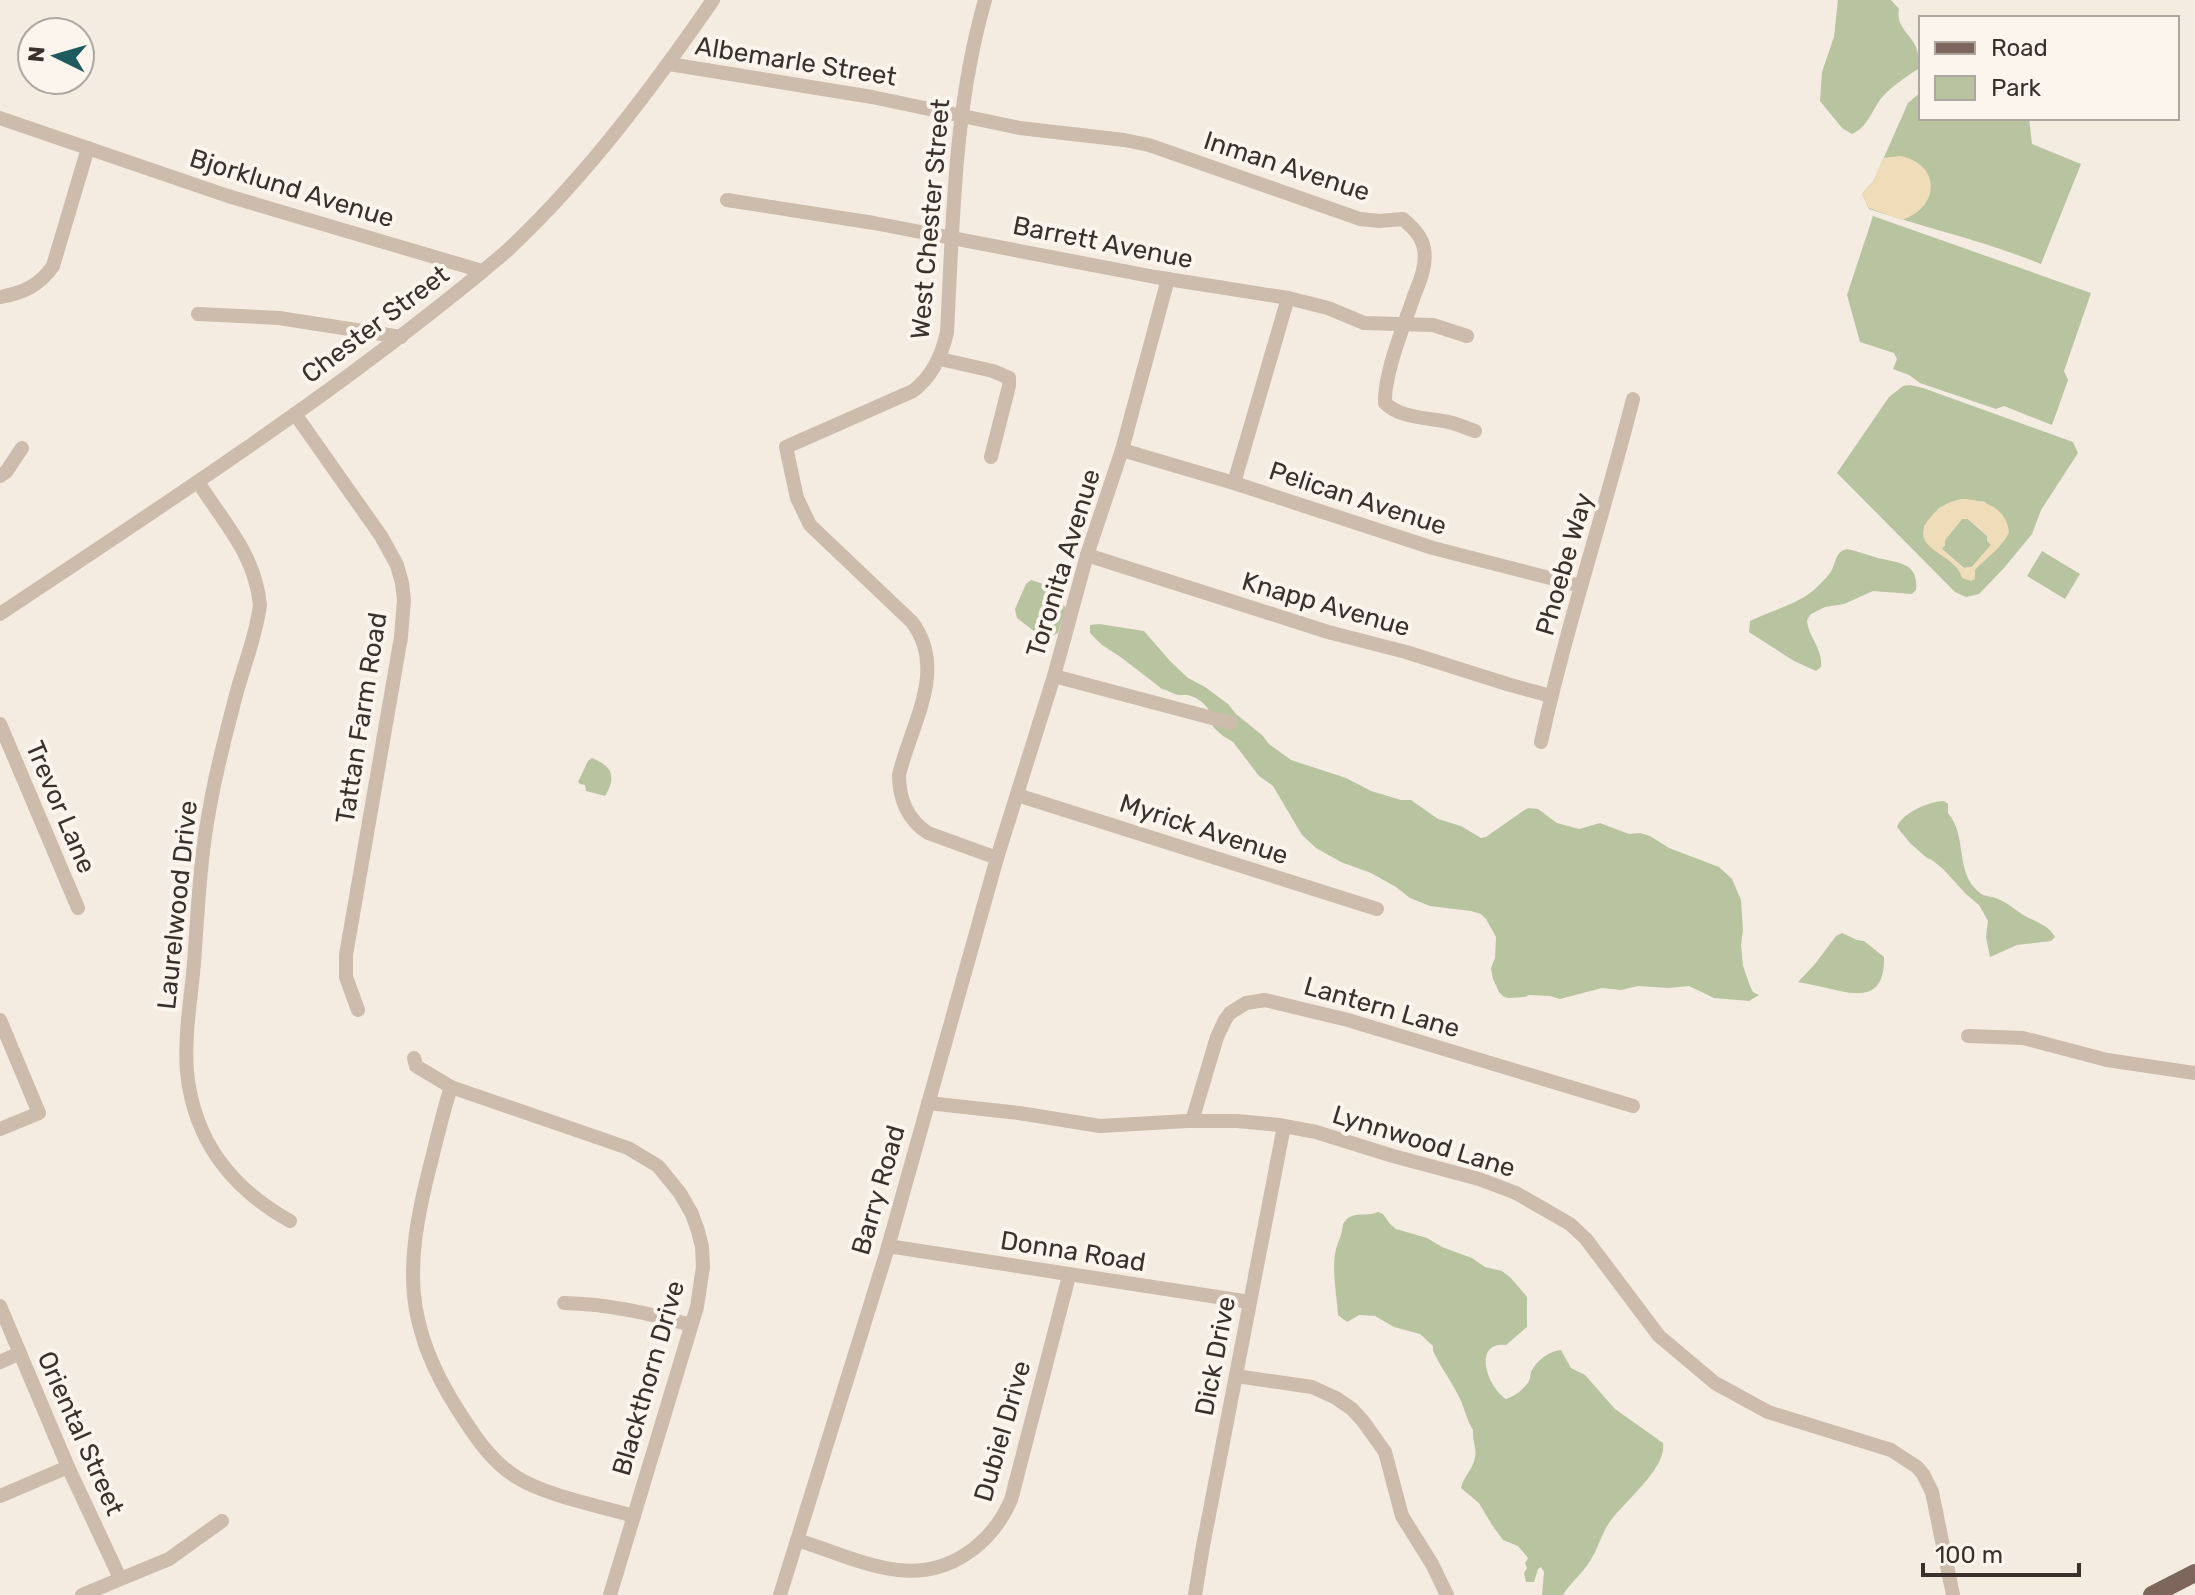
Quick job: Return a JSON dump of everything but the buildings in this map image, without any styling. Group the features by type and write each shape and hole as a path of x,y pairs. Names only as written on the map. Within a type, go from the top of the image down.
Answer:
{"main road":[{"path":"2152,1595 2195,1573"}],"street":[{"name":"Chester Street","path":"0,614 295,414 401,337 508,250 568,189 669,64 713,0"},
{"name":"West Chester Street","path":"985,0 963,115 947,332 940,359 926,380 913,391 786,447 797,498 810,525 912,622 926,648 929,665 927,681 902,761 899,787 904,805 919,827 936,837 997,858"},
{"name":"Albemarle Street","path":"669,64 963,115"},
{"name":"Inman Avenue","path":"963,115 1020,128 1149,145 1360,219 1403,219 1420,237 1425,255 1424,268 1395,352 1385,392 1386,405 1410,415 1454,423 1475,431"},
{"name":"Bjorklund Avenue","path":"0,118 228,196 482,271"},
{"path":"0,297 29,289 44,278 53,266 88,148"},
{"name":"Barrett Avenue","path":"727,200 1288,298 1328,308 1364,323 1433,325 1467,336"},
{"name":"Toronita Avenue","path":"997,858 1054,676 1087,555 1122,450 1168,279"},
{"path":"1234,483 1288,298"},
{"path":"198,314 279,318 401,337"},
{"path":"940,359 1009,378 991,457"},
{"name":"Phoebe Way","path":"1541,742 1633,399"},
{"name":"Tattan Farm Road","path":"295,414 386,544 400,571 403,589 401,637 346,955 346,977 358,1010"},
{"path":"0,476 22,448"},
{"name":"Pelican Avenue","path":"1122,450 1433,548 1581,586"},
{"name":"Laurelwood Drive","path":"198,482 245,552 254,570 260,605 208,817 199,892 187,1072 200,1127 218,1162 264,1207 290,1221"},
{"name":"Knapp Avenue","path":"1087,555 1328,632 1551,696"},
{"path":"1054,676 1231,723"},
{"name":"Trevor Lane","path":"0,724 78,908"},
{"name":"Myrick Avenue","path":"1017,795 1377,909"},
{"name":"Barry Road","path":"780,1595 888,1246 997,858"},
{"name":"Lantern Lane","path":"1192,1121 1217,1036 1225,1020 1246,1003 1265,1000 1348,1020 1633,1106"},
{"path":"0,1020 39,1113 0,1129"},
{"path":"1968,1036 2023,1038 2107,1060 2195,1073"},
{"name":"Blackthorn Drive","path":"414,1058 416,1066 451,1087 628,1148 658,1166 692,1214 702,1247 700,1287 610,1595"},
{"path":"451,1087 417,1217 413,1248 415,1308 430,1360 444,1389 475,1437 507,1471 555,1493 634,1516"},
{"name":"Lynnwood Lane","path":"928,1103 1100,1126 1192,1121 1237,1121 1284,1126 1316,1132 1479,1179 1516,1193 1570,1224 1586,1239 1659,1336 1715,1383 1768,1412 1874,1444 1905,1457 1923,1474 1932,1492 1953,1595"},
{"name":"Dick Drive","path":"1195,1595 1284,1126"},
{"name":"Donna Road","path":"888,1246 1250,1302"},
{"name":"Dubiel Drive","path":"797,1540 886,1568 918,1570 948,1564 986,1539 1011,1500 1069,1276"},
{"path":"564,1303 634,1309 691,1325"},
{"name":"Oriental Street","path":"0,1306 68,1467 120,1578"},
{"path":"0,1362 20,1353"},
{"path":"1236,1376 1312,1387 1352,1409 1385,1452 1402,1516 1447,1595"},
{"path":"0,1496 68,1467"},
{"path":"82,1595 169,1559 222,1521"}],"green space":[{"path":"1838,0 1891,0 1899,9 1901,25 1916,47 1919,63 1919,69 1884,95 1866,122 1852,134 1842,128 1820,101 1822,72 1834,37"},
{"path":"1919,94 1919,120 2029,120 2032,144 2081,164 2041,264 1999,248 1869,209 1862,194 1874,180 1908,103"},
{"path":"1873,216 2091,293 2064,371 2068,380 2052,425 2004,406 1996,409 1920,383 1893,369 1897,359 1894,353 1860,342 1847,295"},
{"path":"1903,386 1923,388 2073,442 2078,453 2041,510 2032,534 1979,594 1966,597 1955,592 1837,473 1889,397","holes":["1962,499 1985,502 1998,548 1974,570 1961,574 1939,551 1935,551 1924,526 1939,508"]},
{"path":"1962,519 1968,519 1987,536 1991,545 1972,567 1964,568 1942,549 1945,540"},
{"path":"1847,549 1906,565 1914,574 1916,590 1912,594 1873,591 1811,614 1807,620 1808,626 1821,660 1821,667 1816,671 1794,661 1749,632 1750,621 1810,593 1830,572 1839,554"},
{"path":"2042,551 2080,574 2065,599 2027,576"},
{"path":"1031,580 1047,585 1066,608 1058,633 1044,639 1017,618 1015,609 1026,584"},
{"path":"1090,625 1144,631 1188,678 1228,704 1269,744 1291,760 1346,778 1371,791 1411,800 1438,819 1461,826 1481,838 1528,808 1538,809 1557,823 1579,829 1600,823 1629,834 1650,836 1669,848 1719,867 1732,879 1741,900 1743,966 1753,992 1759,995 1749,1001 1714,998 1689,986 1638,986 1621,990 1602,988 1560,999 1550,996 1503,996 1493,979 1491,968 1496,937 1481,914 1430,906 1410,898 1371,873 1341,862 1316,848 1302,835 1273,786 1259,776 1233,742 1213,727 1206,706 1192,697 1162,689 1102,645 1090,633"},
{"path":"592,758 604,764 610,772 611,783 605,796 586,791 585,785 578,782"},
{"path":"1944,801 1948,804 1948,813 1958,832 1964,865 1972,885 1982,894 2002,901 2046,927 2055,937 2051,941 2017,945 1990,957 1986,937 1988,921 1979,905 1943,869 1910,843 1897,827 1904,817 1917,809"},
{"path":"1842,933 1864,941 1884,957 1883,972 1874,989 1846,992 1798,982 1836,936"},
{"path":"1378,1212 1396,1229 1427,1238 1485,1267 1502,1271 1527,1297 1527,1327 1506,1345 1495,1346 1486,1358 1493,1386 1506,1399 1525,1387 1540,1360 1561,1350 1571,1368 1585,1375 1615,1409 1663,1443 1658,1464 1609,1523 1590,1561 1563,1595 1542,1595 1544,1572 1541,1567 1534,1582 1526,1582 1524,1573 1528,1558 1518,1546 1503,1540 1479,1503 1461,1488 1474,1461 1473,1430 1433,1346 1420,1334 1394,1327 1375,1316 1359,1315 1347,1322 1338,1315 1334,1266 1343,1224 1355,1215"}],"sand":[{"path":"1900,156 1923,168 1931,186 1924,206 1902,220 1869,208 1862,194 1874,180 1883,158"},
{"path":"1962,499 1993,506 2003,516 2009,532 1999,547 1975,570 1975,579 1971,581 1962,578 1952,563 1928,545 1924,538 1924,529 1932,515","holes":["1962,519 1968,519 1987,535 1991,545 1972,567 1963,568 1942,549 1945,540"]}]}
